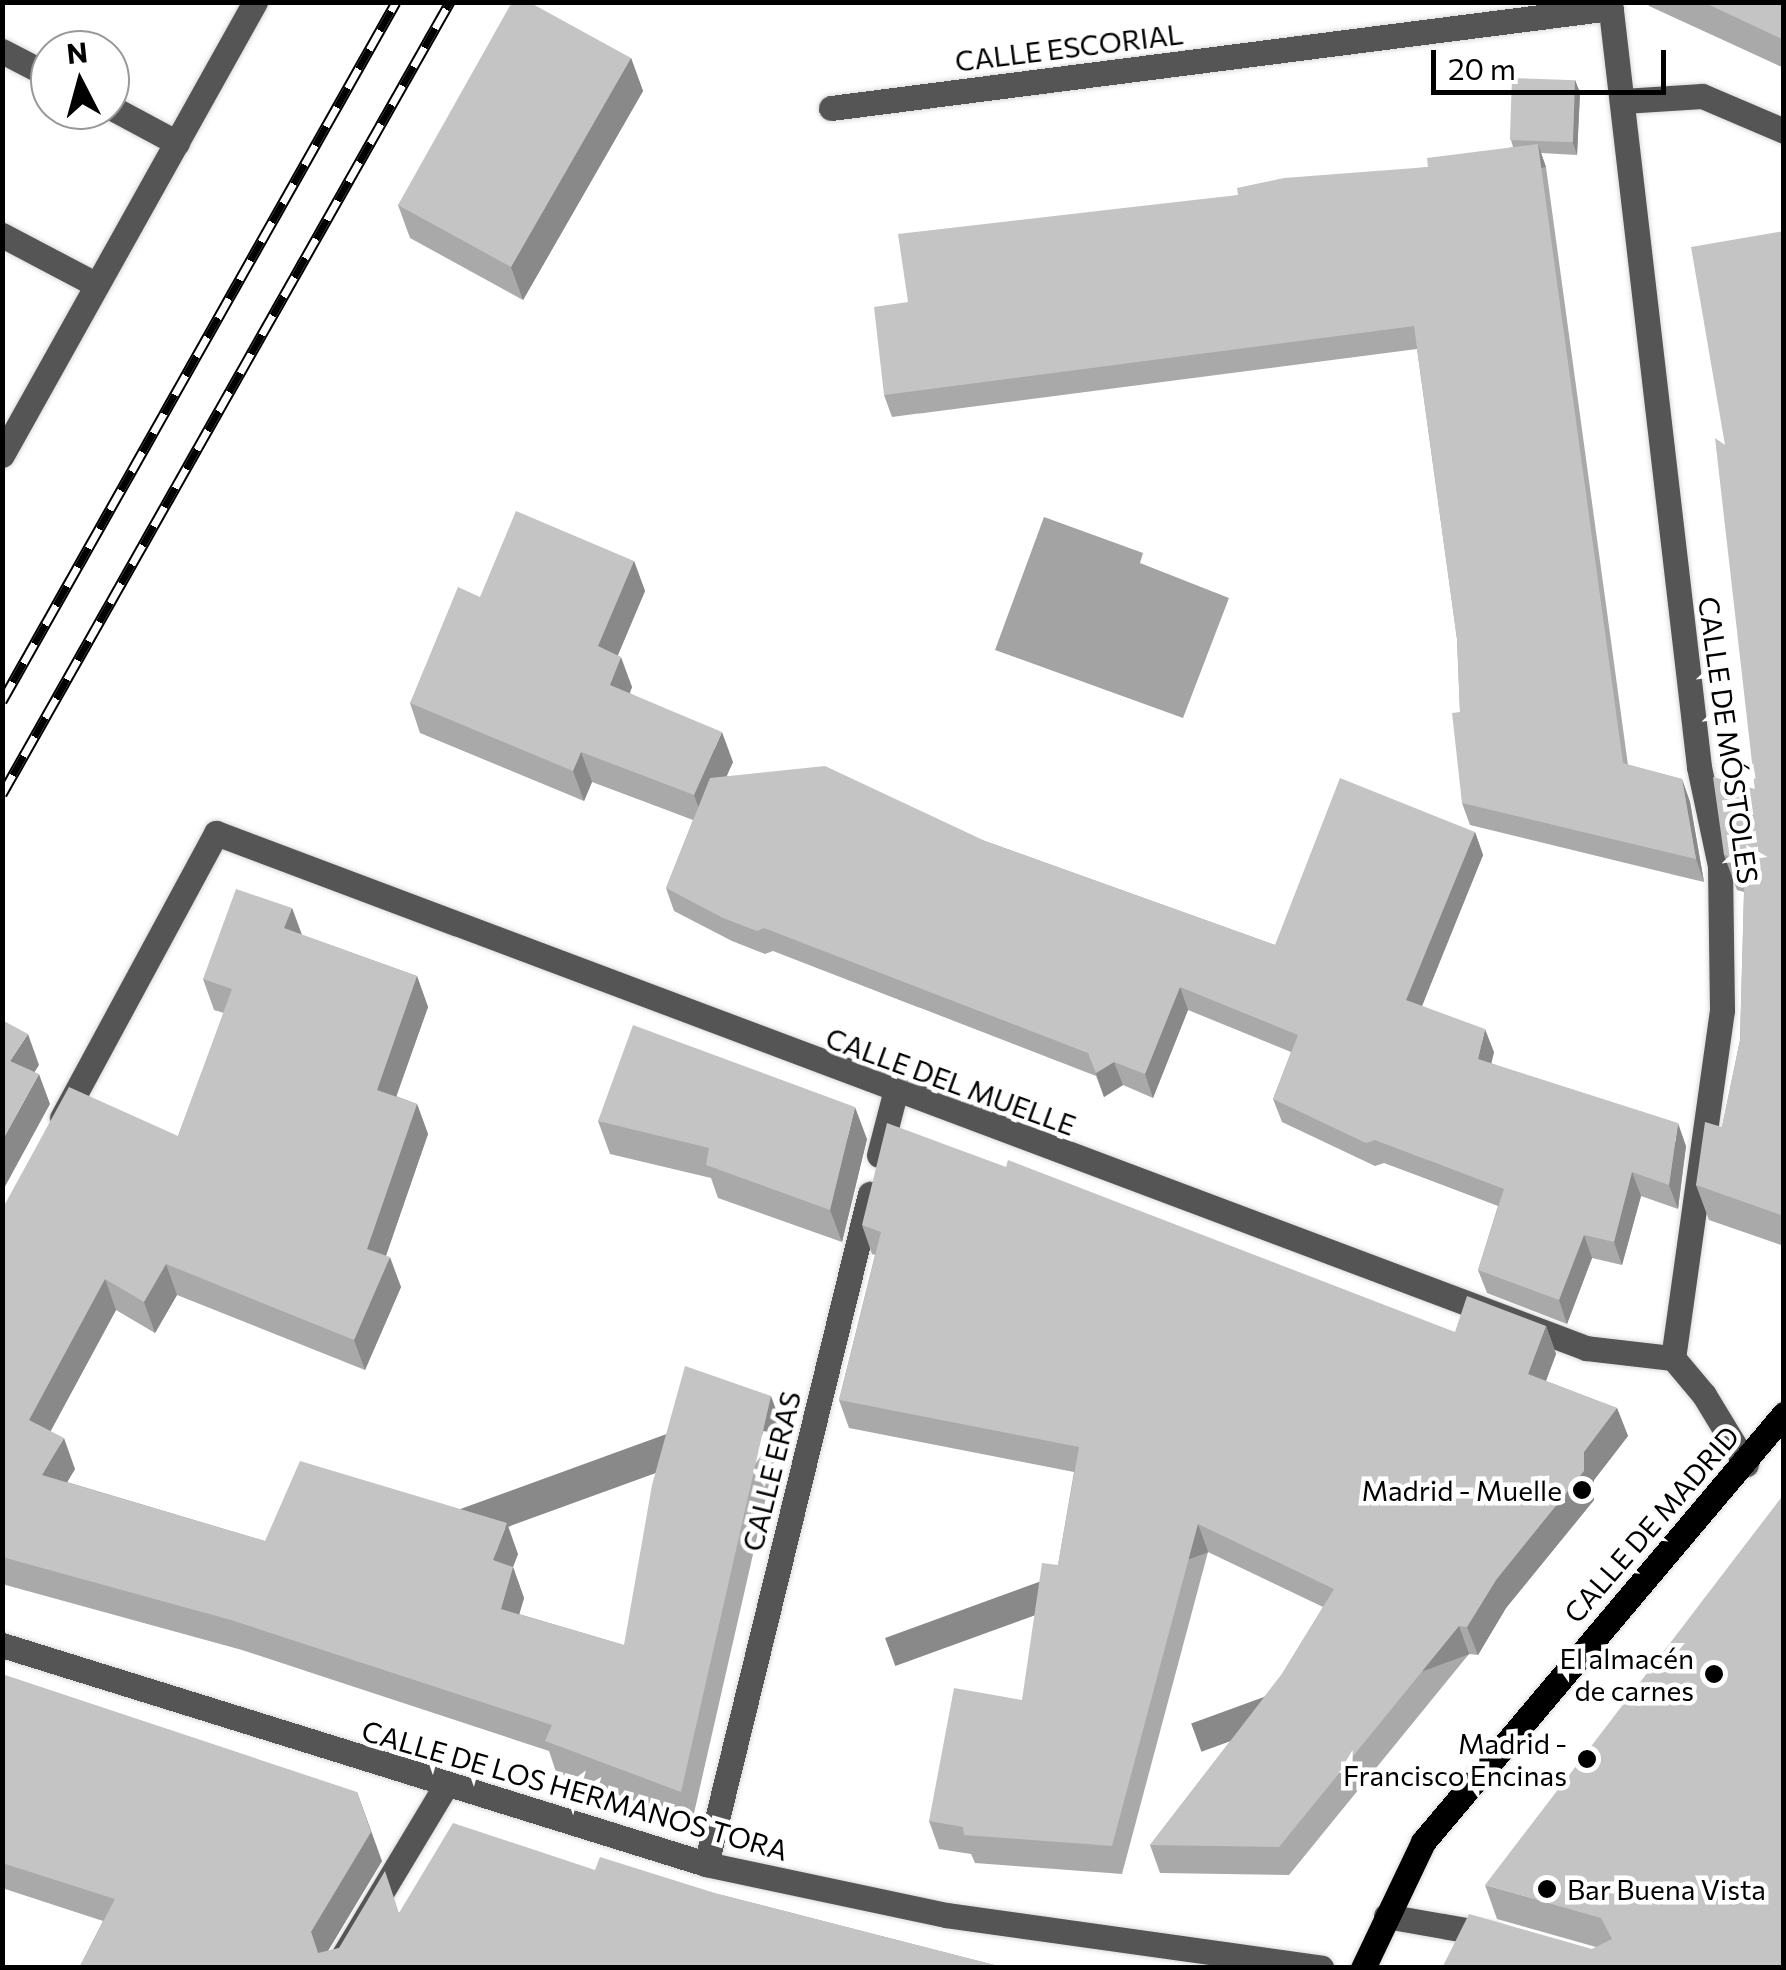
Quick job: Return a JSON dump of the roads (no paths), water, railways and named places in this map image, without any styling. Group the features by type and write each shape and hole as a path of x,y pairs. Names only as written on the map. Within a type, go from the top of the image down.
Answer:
{"main road":[{"name":"CALLE DE MADRID","path":"1362,1968 1423,1842 1483,1765 1746,1464 1784,1414"}],"street":[{"path":"2,455 177,143 249,5"},
{"name":"CALLE DE MÓSTOLES","path":"1611,5 1699,767 1720,866 1722,1010 1673,1358"},
{"name":"CALLE ESCORIAL","path":"832,108 1611,5"},
{"path":"2,51 30,66"},
{"path":"1623,101 1702,96 1784,131"},
{"path":"130,118 177,143"},
{"path":"2,236 97,285"},
{"name":"CALLE DEL MUELLE","path":"49,1142 216,833 895,1093 1586,1348 1673,1358"},
{"name":"CALLE ERAS","path":"706,1864 895,1093"},
{"path":"1673,1358 1704,1395 1746,1464"},
{"name":"CALLE DE LOS HERMANOS TORA","path":"2,1645 444,1788 706,1864 946,1915 1321,1968"},
{"path":"336,1968 444,1788"},
{"path":"1386,1916 1514,1941"}],"railway":[{"path":"2,701 396,2"},
{"path":"2,794 450,2"}],"place":[{"name":"Madrid - Muelle","path":"1582,1490"},
{"name":"El almacén de carnes","path":"1714,1674"},
{"name":"Madrid - Francisco Encinas","path":"1587,1759"},
{"name":"Bar Buena Vista","path":"1547,1889"}]}
